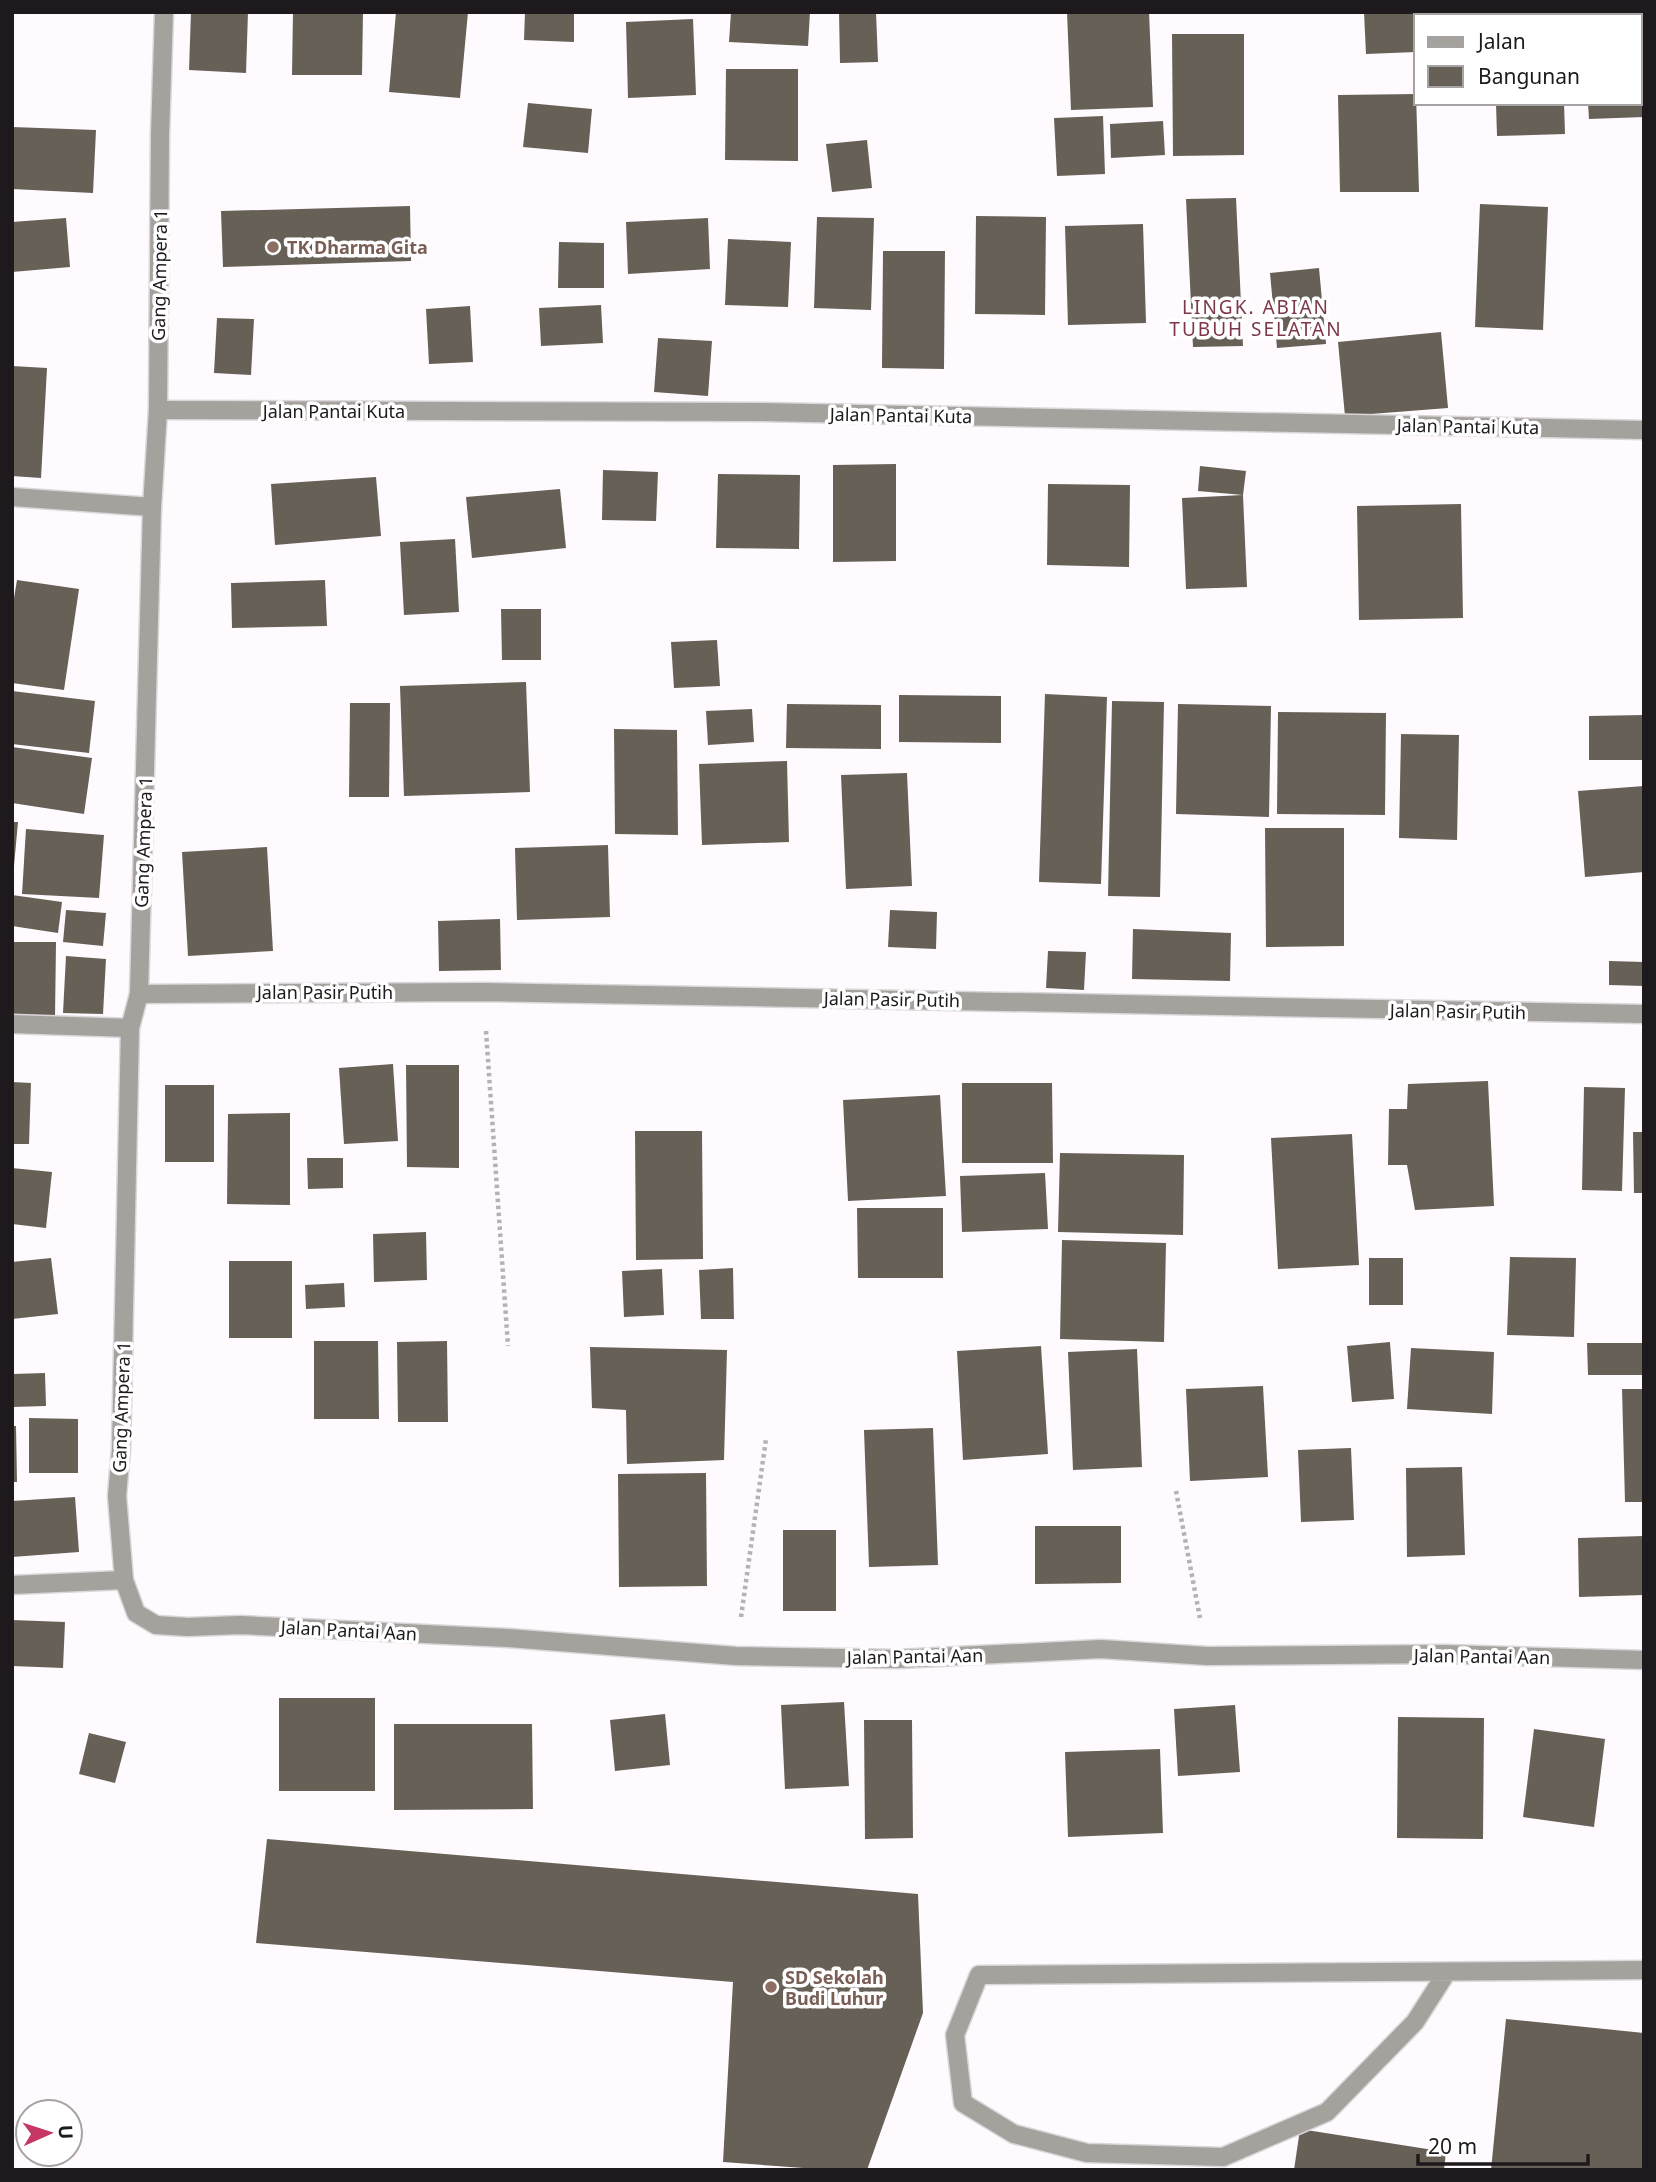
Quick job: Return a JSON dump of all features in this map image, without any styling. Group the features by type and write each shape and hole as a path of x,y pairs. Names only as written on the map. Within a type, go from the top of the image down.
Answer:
{"street":[{"name":"Gang Ampera 1","path":"164,12 160,135 158,410 152,507 139,993 130,1028 121,1449 117,1496 124,1580 136,1613 156,1625 188,1627"},
{"name":"Jalan Pantai Kuta","path":"158,410 775,412 1644,430"},
{"path":"12,497 152,507"},
{"name":"Jalan Pasir Putih","path":"139,993 483,992 1644,1014"},
{"path":"12,1024 130,1028"},
{"path":"12,1585 124,1580"},
{"name":"Jalan Pantai Aan","path":"188,1627 240,1625 508,1638 736,1656 897,1660 1101,1649 1207,1656 1445,1654 1644,1660"},
{"path":"1447,1972 1415,2022 1327,2112 1223,2157 1087,2153 1014,2134 963,2103 955,2035 979,1975 1644,1970"}],"path":[{"path":"483,992 508,1346"},
{"path":"736,1656 766,1439"},
{"path":"1176,1491 1207,1656"}],"building":[{"path":"191,12 248,12 246,73 189,70"},
{"path":"293,12 363,12 362,75 292,75"},
{"path":"396,12 468,12 460,98 389,92"},
{"path":"525,12 574,12 574,42 524,40"},
{"path":"731,12 810,12 808,46 729,42"},
{"path":"839,12 876,12 878,62 840,63"},
{"path":"1067,12 1149,12 1153,107 1071,110"},
{"path":"1364,12 1417,12 1414,14 1414,52 1366,54"},
{"path":"1467,12 1543,12 1543,14"},
{"path":"1644,13 1644,117 1589,119 1588,105 1642,105 1640,14"},
{"path":"693,19 696,95 628,98 626,22"},
{"path":"1172,34 1244,34 1244,155 1173,156"},
{"path":"726,69 798,69 798,161 725,160"},
{"path":"1414,94 1419,192 1340,192 1338,95"},
{"path":"528,103 592,109 588,153 523,147"},
{"path":"1496,105 1564,105 1565,134 1497,136"},
{"path":"1103,116 1105,174 1057,176 1054,118"},
{"path":"1163,121 1165,155 1111,158 1110,124"},
{"path":"12,127 96,130 93,193 12,189"},
{"path":"867,140 872,188 832,192 826,144"},
{"path":"1236,198 1243,346 1193,347 1186,199"},
{"path":"1480,204 1548,207 1543,330 1475,327"},
{"path":"410,206 411,261 223,267 221,211"},
{"path":"976,216 1046,217 1045,315 975,314"},
{"path":"817,217 874,218 871,310 814,308"},
{"path":"66,218 70,267 12,272 12,222"},
{"path":"708,218 710,269 628,274 626,222"},
{"path":"1143,224 1146,323 1068,325 1065,226"},
{"path":"728,239 791,242 788,307 725,305"},
{"path":"559,242 604,243 604,288 558,288"},
{"path":"883,251 945,251 944,369 882,368"},
{"path":"1319,268 1326,344 1277,348 1270,273"},
{"path":"601,305 603,343 541,346 539,308"},
{"path":"470,306 473,362 429,364 426,309"},
{"path":"217,318 254,319 251,375 214,373"},
{"path":"1441,332 1448,408 1345,416 1338,342"},
{"path":"658,338 712,341 708,396 654,392"},
{"path":"12,366 47,368 41,478 12,476"},
{"path":"896,464 896,561 833,562 833,465"},
{"path":"1200,466 1246,471 1243,495 1198,491"},
{"path":"603,470 658,472 656,521 602,520"},
{"path":"718,474 800,475 799,549 716,548"},
{"path":"376,477 381,536 275,545 271,484"},
{"path":"1048,484 1130,485 1129,567 1047,565"},
{"path":"560,489 566,548 472,558 466,497"},
{"path":"1243,495 1247,587 1186,589 1182,498"},
{"path":"1461,504 1463,618 1359,620 1357,506"},
{"path":"455,539 459,612 404,615 400,542"},
{"path":"17,580 79,589 64,690 12,683 12,610"},
{"path":"325,580 327,626 232,628 231,583"},
{"path":"501,609 541,609 541,660 502,660"},
{"path":"717,640 720,686 674,688 671,642"},
{"path":"526,682 530,792 404,796 400,686"},
{"path":"12,691 95,701 89,753 12,744"},
{"path":"1045,694 1107,697 1101,884 1039,882"},
{"path":"899,695 1001,696 1001,743 899,742"},
{"path":"1112,701 1164,702 1160,897 1108,896"},
{"path":"350,703 390,703 389,797 349,797"},
{"path":"787,704 881,705 881,749 786,748"},
{"path":"1178,704 1271,706 1269,817 1176,814"},
{"path":"752,709 754,742 708,745 706,711"},
{"path":"1278,712 1386,713 1385,815 1277,814"},
{"path":"1644,715 1644,760 1589,760 1589,716"},
{"path":"614,729 677,730 678,835 615,834"},
{"path":"1401,734 1459,735 1457,840 1399,838"},
{"path":"12,747 92,758 84,814 12,803"},
{"path":"787,761 789,842 702,845 699,764"},
{"path":"907,773 912,886 846,889 841,775"},
{"path":"1644,786 1644,872 1585,877 1578,791"},
{"path":"12,822 18,822 14,866 12,865"},
{"path":"1265,828 1344,828 1344,946 1266,947"},
{"path":"26,829 104,835 99,898 22,894"},
{"path":"608,845 610,917 517,920 515,848"},
{"path":"267,847 273,951 188,956 182,852"},
{"path":"12,895 62,902 58,933 12,926"},
{"path":"66,910 106,913 103,946 63,942"},
{"path":"890,910 937,912 936,949 888,947"},
{"path":"500,919 501,970 439,971 438,921"},
{"path":"1133,929 1231,933 1230,981 1132,979"},
{"path":"12,942 56,942 55,1017 12,1017"},
{"path":"1048,951 1086,952 1084,990 1046,988"},
{"path":"66,956 106,959 103,1014 63,1013"},
{"path":"1609,961 1644,962 1644,986 1609,985"},
{"path":"393,1064 398,1141 344,1144 339,1068"},
{"path":"406,1065 459,1065 459,1168 407,1167"},
{"path":"1488,1081 1494,1206 1415,1210 1407,1165 1388,1165 1389,1109 1407,1109 1408,1084"},
{"path":"12,1082 31,1083 29,1144 12,1144"},
{"path":"962,1083 1052,1083 1053,1163 962,1163"},
{"path":"165,1085 214,1085 214,1162 165,1162"},
{"path":"1584,1087 1625,1088 1622,1191 1582,1190"},
{"path":"940,1095 946,1196 848,1201 843,1100"},
{"path":"290,1113 290,1205 227,1204 228,1114"},
{"path":"635,1131 702,1131 703,1259 636,1260"},
{"path":"1633,1132 1644,1132 1644,1193 1634,1193"},
{"path":"1352,1134 1359,1265 1278,1269 1271,1138"},
{"path":"1060,1153 1184,1155 1183,1235 1058,1232"},
{"path":"307,1158 343,1158 343,1188 308,1189"},
{"path":"12,1168 52,1172 46,1228 12,1224"},
{"path":"1045,1173 1048,1229 962,1232 960,1176"},
{"path":"857,1208 943,1208 943,1278 858,1278"},
{"path":"426,1232 427,1280 374,1282 373,1234"},
{"path":"1062,1240 1166,1243 1164,1342 1060,1339"},
{"path":"1510,1257 1576,1258 1574,1337 1507,1335"},
{"path":"51,1258 58,1314 12,1319 12,1262"},
{"path":"1369,1258 1403,1258 1403,1305 1369,1305"},
{"path":"229,1261 292,1261 292,1338 229,1338"},
{"path":"733,1268 734,1319 701,1319 699,1270"},
{"path":"662,1269 664,1315 624,1317 622,1271"},
{"path":"344,1283 345,1307 306,1309 305,1285"},
{"path":"314,1341 378,1341 379,1419 314,1419"},
{"path":"447,1341 448,1422 398,1422 397,1342"},
{"path":"1390,1342 1394,1399 1352,1402 1347,1346"},
{"path":"1587,1343 1644,1343 1644,1375 1588,1375"},
{"path":"1041,1346 1048,1454 963,1460 957,1351"},
{"path":"590,1347 727,1350 724,1460 627,1464 626,1410 592,1408"},
{"path":"1411,1348 1494,1352 1492,1414 1407,1409"},
{"path":"1137,1349 1142,1467 1073,1470 1068,1352"},
{"path":"45,1373 46,1406 12,1407 12,1374"},
{"path":"1263,1386 1268,1477 1190,1481 1186,1389"},
{"path":"1622,1389 1644,1389 1644,1502 1625,1502"},
{"path":"29,1418 78,1419 78,1473 29,1473"},
{"path":"12,1426 16,1426 17,1482 12,1482"},
{"path":"933,1428 938,1565 869,1567 864,1430"},
{"path":"1351,1448 1354,1520 1301,1522 1298,1450"},
{"path":"1462,1467 1465,1555 1407,1557 1406,1468"},
{"path":"706,1473 707,1586 619,1587 618,1474"},
{"path":"75,1497 79,1552 12,1557 12,1501"},
{"path":"1035,1526 1121,1526 1121,1583 1035,1584"},
{"path":"783,1530 836,1530 836,1611 783,1611"},
{"path":"1644,1536 1644,1595 1579,1597 1578,1538"},
{"path":"12,1620 65,1622 63,1668 12,1666"},
{"path":"279,1698 375,1698 375,1791 279,1791"},
{"path":"844,1702 849,1786 785,1789 781,1705"},
{"path":"1235,1705 1240,1772 1178,1776 1174,1709"},
{"path":"665,1714 670,1765 615,1771 610,1720"},
{"path":"1398,1717 1484,1718 1483,1839 1397,1838"},
{"path":"864,1720 912,1720 913,1838 865,1839"},
{"path":"394,1724 532,1724 533,1809 394,1810"},
{"path":"1534,1729 1605,1739 1594,1827 1523,1817"},
{"path":"89,1733 126,1742 115,1783 79,1774"},
{"path":"1160,1749 1163,1833 1068,1837 1065,1752"},
{"path":"267,1839 918,1894 923,2013 867,2170 723,2162 733,1982 256,1943"},
{"path":"1506,2019 1644,2033 1644,2170 1491,2170"},
{"path":"1300,2129 1446,2152 1444,2170 1294,2170"}],"place":[{"name":"TK Dharma Gita","path":"273,247"},
{"name":"SD Sekolah Budi Luhur","path":"771,1987"}],"district":[{"name":"LINGK. ABIAN TUBUH SELATAN","path":"1256,318"}]}
